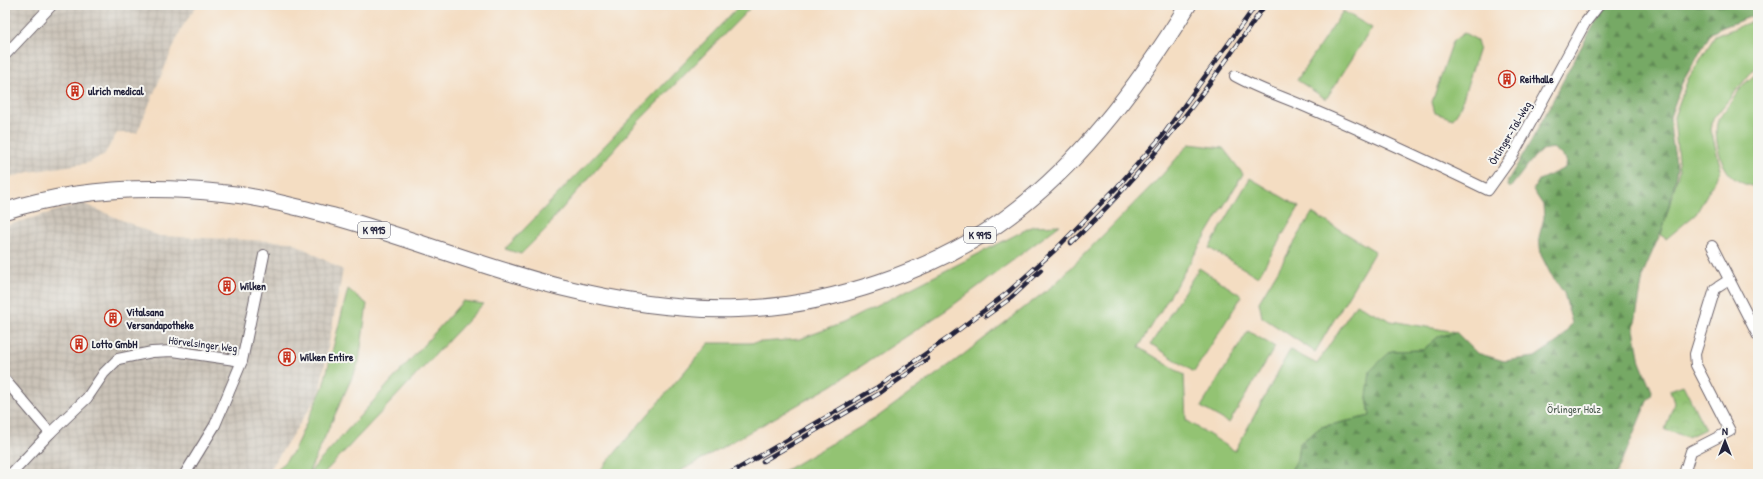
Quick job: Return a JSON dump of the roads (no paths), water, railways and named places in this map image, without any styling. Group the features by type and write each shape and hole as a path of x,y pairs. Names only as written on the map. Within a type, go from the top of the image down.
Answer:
{"main road":[{"name":"K 9915","path":"5,211 25,204 82,194 133,189 224,193 281,204 333,217 560,287 644,303 696,309 739,309 793,304 840,294 875,284 924,265 966,244 1009,216 1075,156 1130,91 1188,5"}],"street":[{"path":"5,55 52,5"},
{"name":"Örlinger-Tal-Weg","path":"1235,76 1254,87 1288,99 1396,146 1488,190 1513,155 1585,23 1599,5"},
{"path":"1712,246 1758,336"},
{"name":"Hörvelsinger Weg","path":"185,474 216,425 242,361 264,255"},
{"path":"1684,474 1691,451 1730,430 1696,365 1695,354 1715,289 1729,280"},
{"name":"Hörvelsinger Weg","path":"11,474 50,433 87,398 104,373 118,359 152,352 173,351 242,361"},
{"path":"5,380 50,433"}],"railway":[{"path":"729,474 876,388 948,338 1007,293 1055,250 1117,187 1163,135 1256,5"},
{"path":"1071,243 1124,188 1174,130 1221,68 1265,5"},
{"path":"986,316 1011,298 1041,270"},
{"path":"763,461 880,393 928,359"}],"place":[{"name":"Reithalle","path":"1507,79"},
{"name":"ulrich medical","path":"75,91"},
{"name":"Wilken","path":"227,286"},
{"name":"Vitalsana Versandapotheke","path":"113,318"},
{"name":"Lotto GmbH","path":"79,344"},
{"name":"Wilken Entire","path":"287,357"}],"park label":[{"name":"Örlinger Holz","path":"1574,409"}]}
